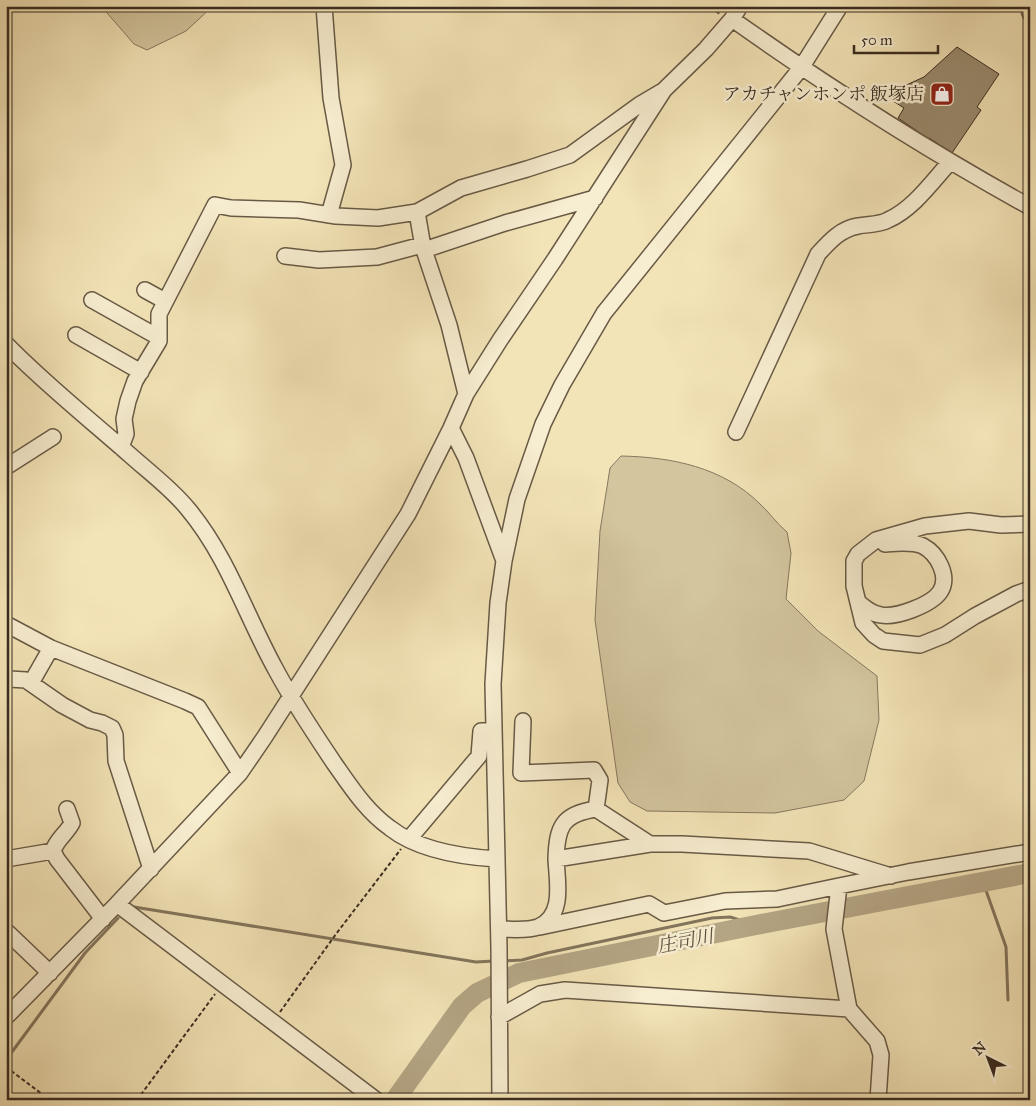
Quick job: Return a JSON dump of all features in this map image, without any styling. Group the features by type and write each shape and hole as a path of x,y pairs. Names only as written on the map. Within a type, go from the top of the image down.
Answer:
{"street":[{"path":"324,6 331,98 343,165 329,215"},
{"path":"500,1100 499,929 493,684 498,603 516,499 543,424 562,385 604,313 802,68 840,6"},
{"path":"1028,6 1030,13"},
{"path":"6,1017 118,904 240,773 408,514 466,394 664,90 706,49 736,13 802,68 950,162 1030,207"},
{"path":"121,447 126,434 124,419 128,401 140,372 158,341 159,314 215,205 231,208 299,210 329,215 378,218 417,212 460,188 528,170 570,155 638,105 664,90"},
{"path":"736,432 818,254 840,233 856,226 890,220 913,202 950,162"},
{"path":"286,256 319,260 377,257 423,247 595,198"},
{"path":"417,212 423,247 449,325 466,394"},
{"path":"145,290 166,301"},
{"path":"92,300 158,337"},
{"path":"76,335 140,372"},
{"path":"6,344 46,382 166,486 204,529 223,560 276,671 322,745 359,799 391,829 409,839 446,852 476,858 497,859"},
{"path":"451,428 466,458 504,561"},
{"path":"6,467 53,437"},
{"path":"1030,524 969,521 925,526 876,540 858,554 854,561 854,586 863,623 883,641 920,645 945,635 1016,594 1030,590"},
{"path":"858,602 871,613 882,616 894,615 932,601 944,584 944,574 940,564 922,546 902,542 868,546"},
{"path":"6,624 51,648 176,697 198,708 240,773"},
{"path":"31,683 51,648"},
{"path":"6,680 26,680 62,705 90,720 112,728 115,735 116,761 151,869"},
{"path":"523,720 521,773 594,770 600,780 596,809"},
{"path":"409,839 479,756 481,731 494,731"},
{"path":"67,809 72,823 55,845 53,851 57,859 103,919"},
{"path":"538,927 555,912 557,899 557,836 565,822 580,811 596,809 650,844"},
{"path":"556,859 650,844 682,844 809,851 891,876"},
{"path":"6,859 53,851"},
{"path":"499,929 538,927 649,904 664,913 725,901 777,899 838,889 908,872 1030,852"},
{"path":"838,889 834,929 849,1009 877,1042 881,1055 878,1100"},
{"path":"118,904 376,1100"},
{"path":"6,931 50,973"},
{"path":"499,1017 540,994 565,990 849,1009"}],"path":[{"path":"704,6 736,13"},
{"path":"273,1022 336,934 409,839"},
{"path":"137,1100 223,984"},
{"path":"6,1067 50,1100"}],"shaded area":[{"path":"101,6 213,6 186,31 147,50 134,44"},
{"path":"621,456 677,462 713,473 745,491 764,507 787,532 791,553 786,599 818,631 877,676 879,720 864,781 844,800 775,813 647,811 630,802 618,783 595,620 600,531 610,468"}],"building":[{"name":"アカチャンホンポ 飯塚店","path":"957,47 999,74 977,107 981,110 952,153 929,138 927,141 916,133 917,131 898,118 904,108 893,101 902,87 924,77"}],"waterway":[{"name":"庄司川","path":"395,1100 462,1006 477,993 519,973 756,925 1030,873"},
{"path":"983,882 1006,947 1008,1000"},
{"path":"134,907 476,962 494,961"},
{"path":"502,961 522,960 712,918 730,917 756,925"},
{"path":"6,1060 85,953 118,918"}],"place":[{"name":"アカチャンホンポ 飯塚店","path":"942,94"}]}
